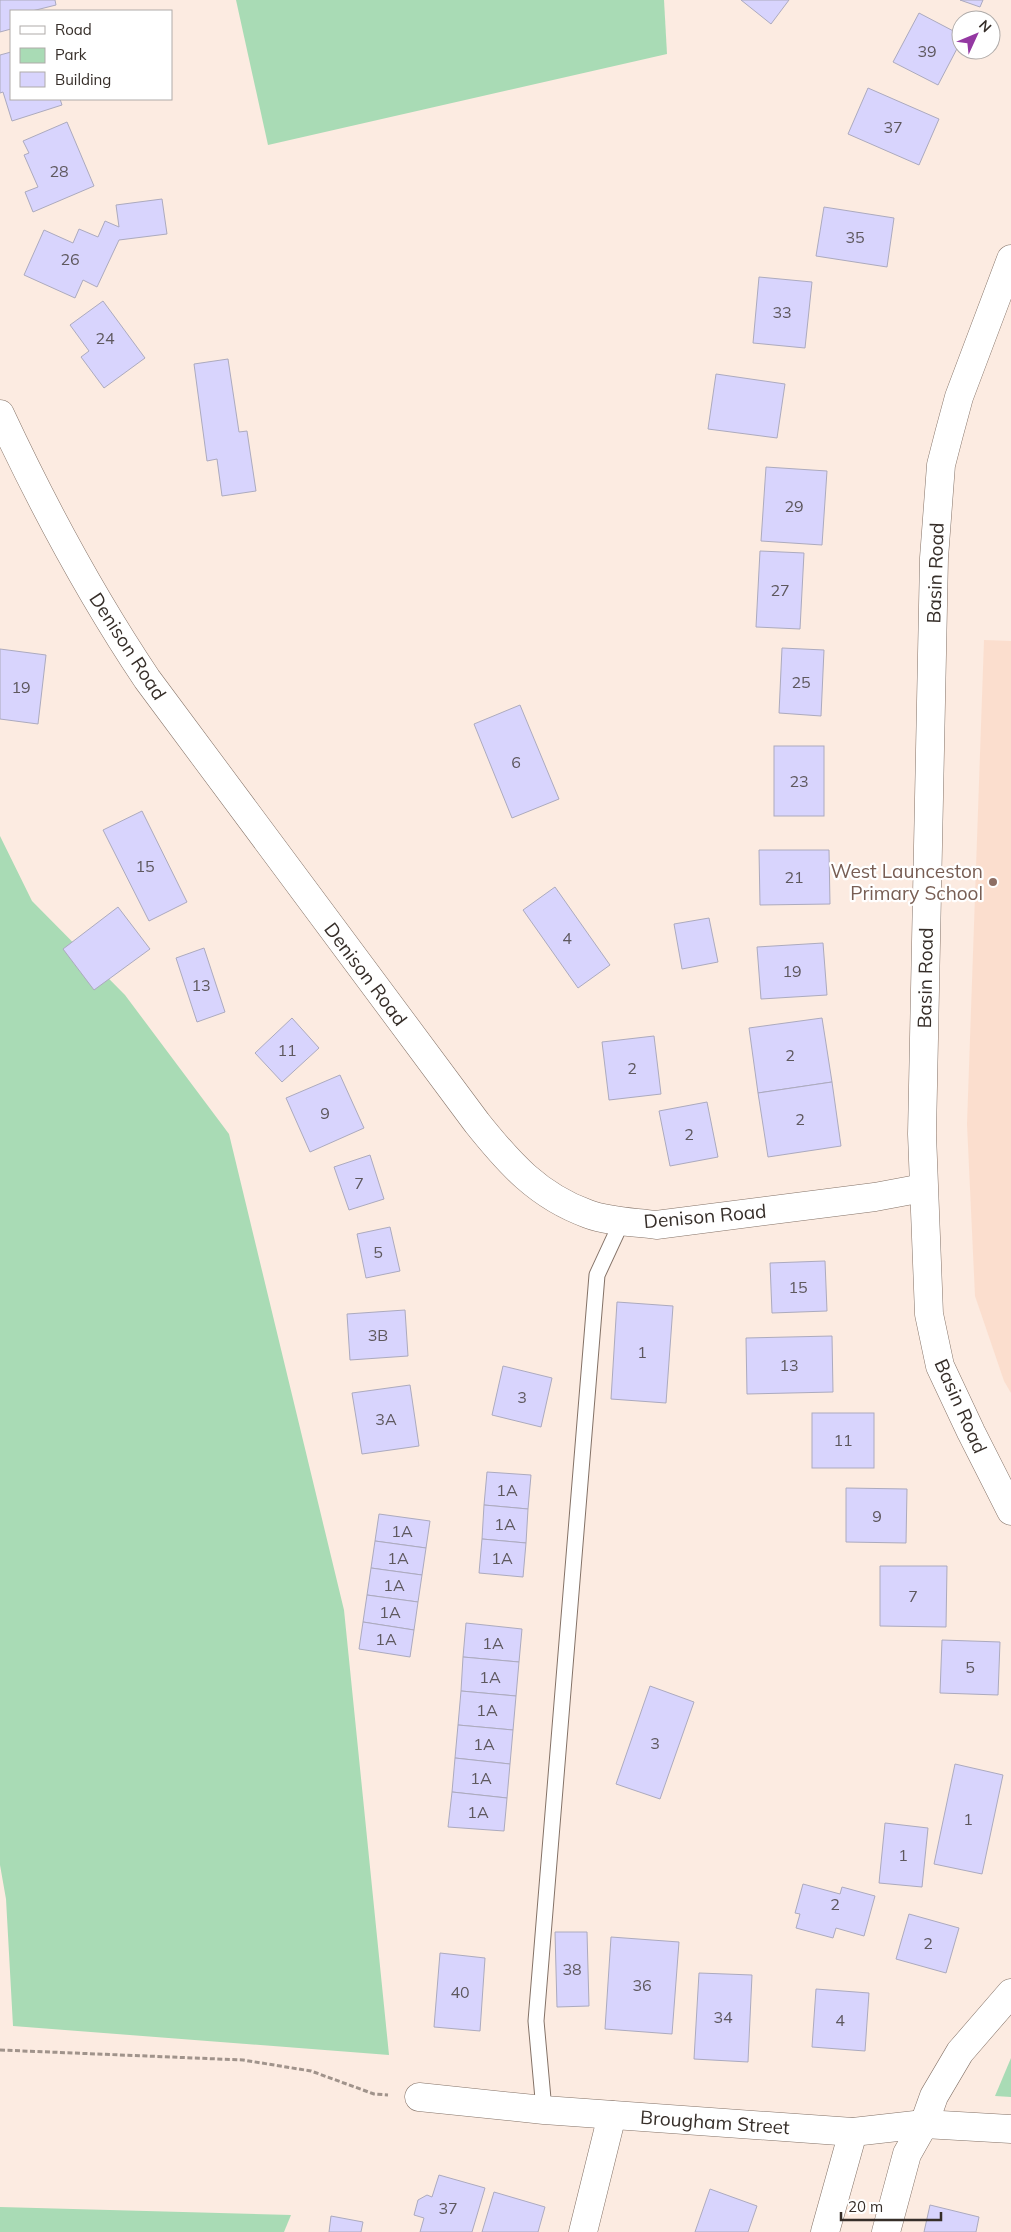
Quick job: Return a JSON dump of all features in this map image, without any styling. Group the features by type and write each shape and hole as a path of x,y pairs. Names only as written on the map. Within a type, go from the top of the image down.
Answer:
{"street":[{"name":"Basin Road","path":"1011,259 959,397 941,465 934,558 922,1134 929,1314 940,1366 1011,1510"},
{"name":"Denison Road","path":"0,414 29,476 107,620 147,678 477,1123 506,1159 528,1180 561,1203 589,1215 622,1221 656,1224 875,1197 923,1188"},
{"path":"886,2232 907,2154 924,2124 934,2096 960,2052 1011,1993"},
{"name":"Brougham Street","path":"419,2097 544,2110 853,2132 924,2124 1011,2128"},
{"path":"583,2232 612,2115"},
{"path":"825,2232 853,2132"}],"lane":[{"path":"544,2110 536,2021 597,1275 622,1221"}],"path":[{"path":"0,2050 243,2060 311,2071 374,2094 419,2097"}],"shaded area":[{"name":"West Launceston Primary School","path":"984,640 1011,641 1011,1393 1004,1381 975,1296 967,1124"}],"green space":[{"path":"236,0 664,0 667,54 268,145"},
{"path":"0,836 32,901 125,995 229,1134 344,1610 389,2055 13,2026 6,1899 0,1865"},
{"path":"1011,2058 1011,2097 995,2096"},
{"path":"0,2207 291,2215 284,2232 0,2232"}],"building":[{"path":"0,0 55,0 56,5 36,10 10,10 10,29 0,32"},
{"path":"741,0 789,0 771,24"},
{"path":"960,0 983,0 980,7"},
{"path":"919,13 951,30 951,60 938,85 893,62"},
{"path":"10,52 10,100 60,100 62,105 12,121 3,92 0,93 0,55"},
{"path":"868,88 939,119 919,165 848,134"},
{"path":"67,122 94,186 33,212 25,192 38,187 24,155 29,153 23,141"},
{"path":"162,199 167,234 119,240 97,287 83,280 75,298 24,275 44,230 73,243 79,229 98,237 105,221 119,227 116,205"},
{"path":"824,207 894,218 887,267 816,256"},
{"path":"759,277 812,282 805,348 753,343"},
{"path":"103,301 145,358 104,388 81,357 89,351 70,325"},
{"path":"228,359 239,432 247,431 256,491 222,496 217,459 207,461 194,364"},
{"path":"716,374 785,384 777,438 708,429"},
{"path":"766,467 827,471 822,545 761,541"},
{"path":"760,551 804,553 800,629 756,627"},
{"path":"782,648 824,650 821,716 779,713"},
{"path":"0,649 46,655 38,724 0,719"},
{"path":"520,705 559,799 512,818 474,724"},
{"path":"774,746 824,746 824,816 774,816"},
{"path":"142,811 187,902 149,921 103,830"},
{"path":"759,850 829,850 830,904 760,905"},
{"path":"555,887 610,965 578,988 523,910"},
{"path":"118,907 150,949 94,990 63,949"},
{"path":"709,918 718,962 682,969 674,924"},
{"path":"823,943 827,995 761,999 757,947"},
{"path":"204,948 225,1012 197,1022 176,958"},
{"path":"292,1018 319,1048 282,1082 255,1053"},
{"path":"822,1018 832,1082 758,1093 749,1028"},
{"path":"654,1036 661,1094 609,1100 602,1042"},
{"path":"340,1075 364,1128 310,1152 286,1098"},
{"path":"832,1082 841,1146 768,1157 758,1093"},
{"path":"707,1102 718,1157 670,1166 659,1111"},
{"path":"370,1155 384,1199 349,1210 334,1167"},
{"path":"390,1227 400,1271 366,1278 357,1234"},
{"path":"825,1261 827,1311 772,1313 770,1263"},
{"path":"617,1302 673,1306 666,1403 611,1399"},
{"path":"405,1310 408,1356 350,1360 347,1314"},
{"path":"832,1336 833,1392 747,1394 746,1338"},
{"path":"503,1366 552,1378 541,1427 492,1415"},
{"path":"410,1385 419,1446 362,1454 352,1393"},
{"path":"812,1413 874,1413 874,1468 812,1468"},
{"path":"487,1472 531,1475 528,1509 484,1505"},
{"path":"846,1488 907,1489 906,1543 846,1542"},
{"path":"484,1505 528,1509 526,1543 482,1539"},
{"path":"379,1514 430,1521 426,1548 375,1541"},
{"path":"482,1539 526,1543 523,1577 479,1573"},
{"path":"375,1541 426,1548 422,1575 371,1568"},
{"path":"880,1566 947,1566 946,1627 880,1626"},
{"path":"371,1568 422,1575 418,1602 367,1595"},
{"path":"367,1595 418,1602 414,1630 363,1622"},
{"path":"363,1622 414,1630 410,1657 359,1649"},
{"path":"466,1623 522,1629 519,1662 463,1657"},
{"path":"942,1640 1000,1642 998,1695 940,1693"},
{"path":"463,1657 519,1662 516,1696 461,1691"},
{"path":"650,1686 694,1702 660,1799 616,1784"},
{"path":"461,1691 516,1696 513,1730 458,1725"},
{"path":"458,1725 513,1730 510,1764 455,1758"},
{"path":"455,1758 510,1764 507,1798 452,1792"},
{"path":"955,1764 1003,1775 982,1874 934,1864"},
{"path":"452,1792 507,1798 504,1831 448,1827"},
{"path":"885,1823 928,1828 922,1887 879,1883"},
{"path":"803,1884 840,1894 842,1887 875,1896 864,1936 836,1928 833,1938 796,1928 800,1914 795,1913"},
{"path":"909,1914 959,1928 946,1973 896,1959"},
{"path":"555,1932 587,1932 589,2006 557,2007"},
{"path":"611,1937 679,1942 672,2034 605,2029"},
{"path":"440,1953 485,1958 480,2031 434,2027"},
{"path":"699,1973 752,1975 748,2062 694,2059"},
{"path":"816,1989 869,1993 865,2051 812,2047"},
{"path":"439,2175 485,2188 472,2232 420,2232 424,2218 414,2215 418,2200 427,2195 432,2197"},
{"path":"710,2189 757,2206 748,2232 695,2232"},
{"path":"494,2192 545,2207 538,2232 482,2232"},
{"path":"930,2205 979,2217 976,2232 924,2232"},
{"path":"331,2216 363,2222 361,2232 329,2232"}],"place":[{"name":"West Launceston Primary School","path":"993,882"}]}
